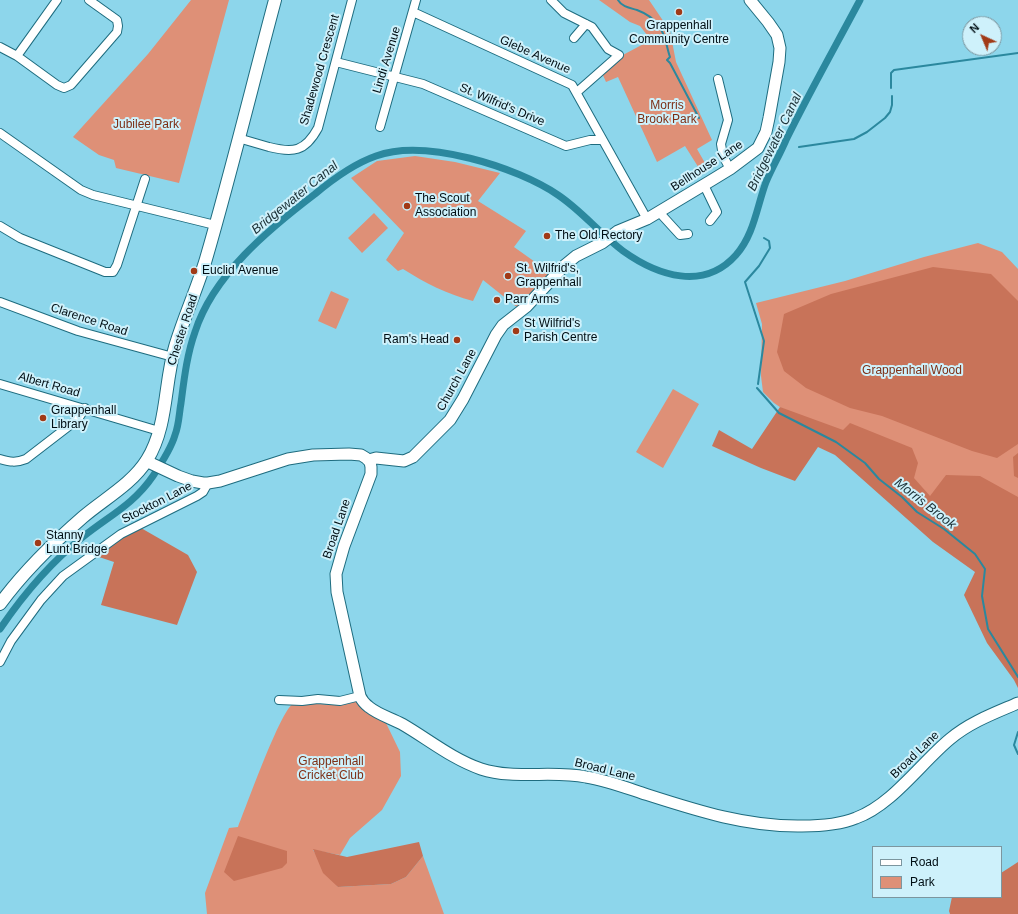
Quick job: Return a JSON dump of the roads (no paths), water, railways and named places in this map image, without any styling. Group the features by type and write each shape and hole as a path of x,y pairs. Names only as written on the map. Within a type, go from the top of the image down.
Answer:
{"main road":[{"name":"Chester Road","path":"0,604 4,590 22,575 45,550 84,516 150,463 152,449 159,431 173,357 198,285 276,0"}],"street":[{"path":"17,56 57,0"},
{"path":"0,47 17,56 57,85 64,88 70,85 117,32 117,20 89,0"},
{"name":"Shadewood Crescent","path":"238,138 285,151 304,146 314,135 318,128 352,0"},
{"name":"Lindi Avenue","path":"380,127 416,0"},
{"path":"551,0 564,13 592,27 608,49 619,56 577,92"},
{"name":"Bellhouse Lane","path":"612,235 659,212 730,169 758,148 766,132 779,62 780,48 777,35 750,0"},
{"name":"Glebe Avenue","path":"413,12 572,85 647,219"},
{"path":"574,38 586,24"},
{"name":"St. Wilfrid's Drive","path":"336,62 423,84 566,146 590,140 602,140"},
{"path":"718,79 728,120 721,144 723,156 730,169"},
{"path":"0,133 81,190 93,195 215,225"},
{"path":"0,226 20,238 105,272 112,272 117,265 145,179"},
{"path":"704,185 717,212 710,221"},
{"path":"659,212 680,235 688,234"},
{"name":"Church Lane","path":"150,463 192,481 208,483 295,457 349,454 361,456 369,460 376,458 404,460 413,457 450,420 463,399 496,335 503,325 526,307 565,265 576,256 602,243 612,235"},
{"name":"Clarence Road","path":"0,302 84,333 173,357"},
{"name":"Albert Road","path":"0,384 159,431"},
{"path":"0,459 11,463 26,459 78,419 85,408"},
{"name":"Broad Lane","path":"369,460 371,474 344,546 336,574 338,592 360,696 374,711 402,724 462,760 485,770 509,774 565,773 588,777 715,815 758,824 791,826 832,824 856,818 878,806 898,789 944,744 959,732 980,720 1018,703"},
{"name":"Stockton Lane","path":"0,662 11,641 41,600 63,576 121,534 197,496 203,492 208,483"},
{"path":"279,700 302,701 318,699 340,701 360,696"}],"waterway":[{"path":"618,0 624,6 640,11 649,16 661,29 670,57 667,60 699,118"},
{"name":"Bridgewater Canal","path":"0,629 28,591 60,557 84,536 121,509 146,486 168,451 173,440 179,419 186,367 192,340 203,311 215,291 244,255 262,238 279,222 336,177 368,159 396,151 444,153 470,158 519,175 558,195 567,201 623,251 651,267 666,273 681,276 695,276 710,273 723,266 736,255 747,239 766,182 804,105 860,0"},
{"path":"891,88 891,73 894,70 1018,53"},
{"path":"799,147 854,139 867,132 885,118 890,112 892,96"},
{"name":"Morris Brook","path":"758,384 764,341 745,282 759,266 770,248 769,241 764,238"},
{"name":"Morris Brook","path":"757,388 779,413 836,442 865,463 879,479 902,497 917,512 944,529 975,554 985,569 982,596 988,629 1018,677"},
{"name":"Morris Brook","path":"1018,732 1014,745 1018,754"}],"place":[{"name":"Grappenhall Community Centre","path":"679,12"},
{"name":"The Scout Association","path":"407,206"},
{"name":"The Old Rectory","path":"547,236"},
{"name":"Euclid Avenue","path":"194,271"},
{"name":"St. Wilfrid's, Grappenhall","path":"508,276"},
{"name":"Parr Arms","path":"497,300"},
{"name":"St Wilfrid's Parish Centre","path":"516,331"},
{"name":"Ram's Head","path":"457,340"},
{"name":"Grappenhall Library","path":"43,418"},
{"name":"Stanny Lunt Bridge","path":"38,543"}],"park label":[{"name":"Morris Brook Park","path":"667,113"},
{"name":"Jubilee Park","path":"146,125"},
{"name":"Grappenhall Wood","path":"912,371"},
{"name":"Grappenhall Cricket Club","path":"331,769"}]}
